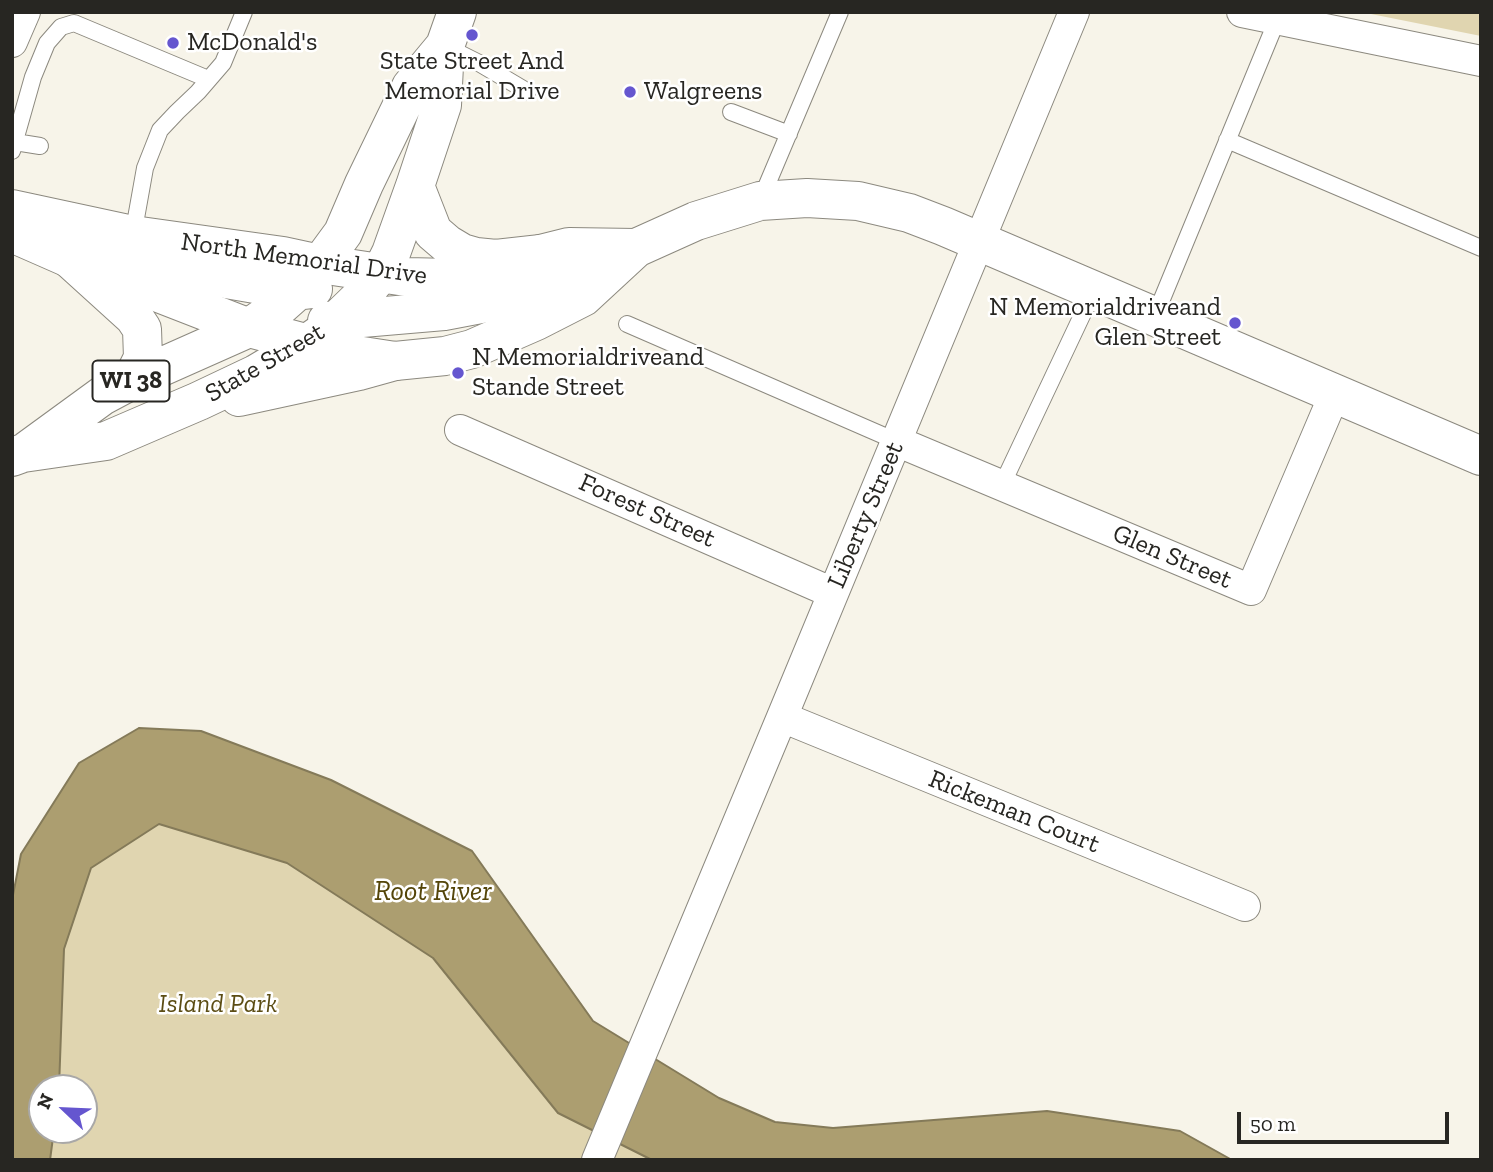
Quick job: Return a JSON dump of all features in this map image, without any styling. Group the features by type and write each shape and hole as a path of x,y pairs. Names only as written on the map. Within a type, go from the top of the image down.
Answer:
{"main road":[{"name":"State Street","path":"16,453 106,441 199,401 256,374 322,332 360,298 381,273 391,253 415,186 442,105 451,29"},
{"name":"State Street","path":"16,453 102,396 249,328 280,306 308,278 343,233 411,87 451,29"},
{"path":"415,186 433,232 462,253 496,259 541,254"},
{"name":"North Memorial Drive","path":"322,332 343,353 395,361 445,356 472,349 583,297 636,247 696,221 760,201 807,198 858,201 909,213 979,241 1481,456"},
{"name":"North Memorial Drive","path":"12,209 134,235 283,256 323,288 381,273 406,277 453,278 485,272 569,247 636,247"},
{"path":"12,233 249,328 322,332 486,303 636,247"},
{"path":"69,258 308,278"},
{"path":"69,258 134,317 142,329 143,358 132,380"},
{"path":"199,401 263,393 395,361"}],"street":[{"path":"12,42 25,12"},
{"name":"Liberty Street","path":"597,1160 1074,12"},
{"path":"1242,12 1481,61"},
{"name":"Glen Street","path":"896,441 1251,590 1335,393"},
{"name":"Forest Street","path":"460,430 834,593"},
{"name":"Rickeman Court","path":"782,717 1245,906"}],"lane":[{"path":"134,235 145,168 160,130 223,63 244,12"},
{"path":"760,201 840,12"},
{"path":"1155,316 1277,20"},
{"path":"40,146 14,147 33,76 47,43 61,27 74,23 208,79"},
{"path":"451,29 479,63 528,92"},
{"path":"731,112 789,134"},
{"path":"1227,140 1481,248"},
{"path":"1002,485 1094,290"},
{"path":"627,324 896,441"}],"green space":[{"path":"1361,12 1481,12 1481,36"},
{"name":"Island Park","path":"159,824 287,862 433,958 558,1113 652,1160 50,1160 52,1144 98,1144 98,1074 60,1074 64,949 91,868"}],"water":[{"name":"Root River","path":"139,728 201,731 331,780 472,851 593,1021 719,1098 775,1122 833,1128 1047,1111 1180,1131 1232,1160 652,1160 558,1113 433,958 287,863 159,824 91,868 64,949 60,1074 28,1074 28,1144 52,1144 50,1160 12,1160 12,900 21,854 79,763"}],"place":[{"name":"State Street And Memorial Drive","path":"472,35"},
{"name":"McDonald's","path":"173,43"},
{"name":"Walgreens","path":"630,92"},
{"name":"N Memorialdriveand Glen Street","path":"1235,323"},
{"name":"N Memorialdriveand Stande Street","path":"458,373"}]}
